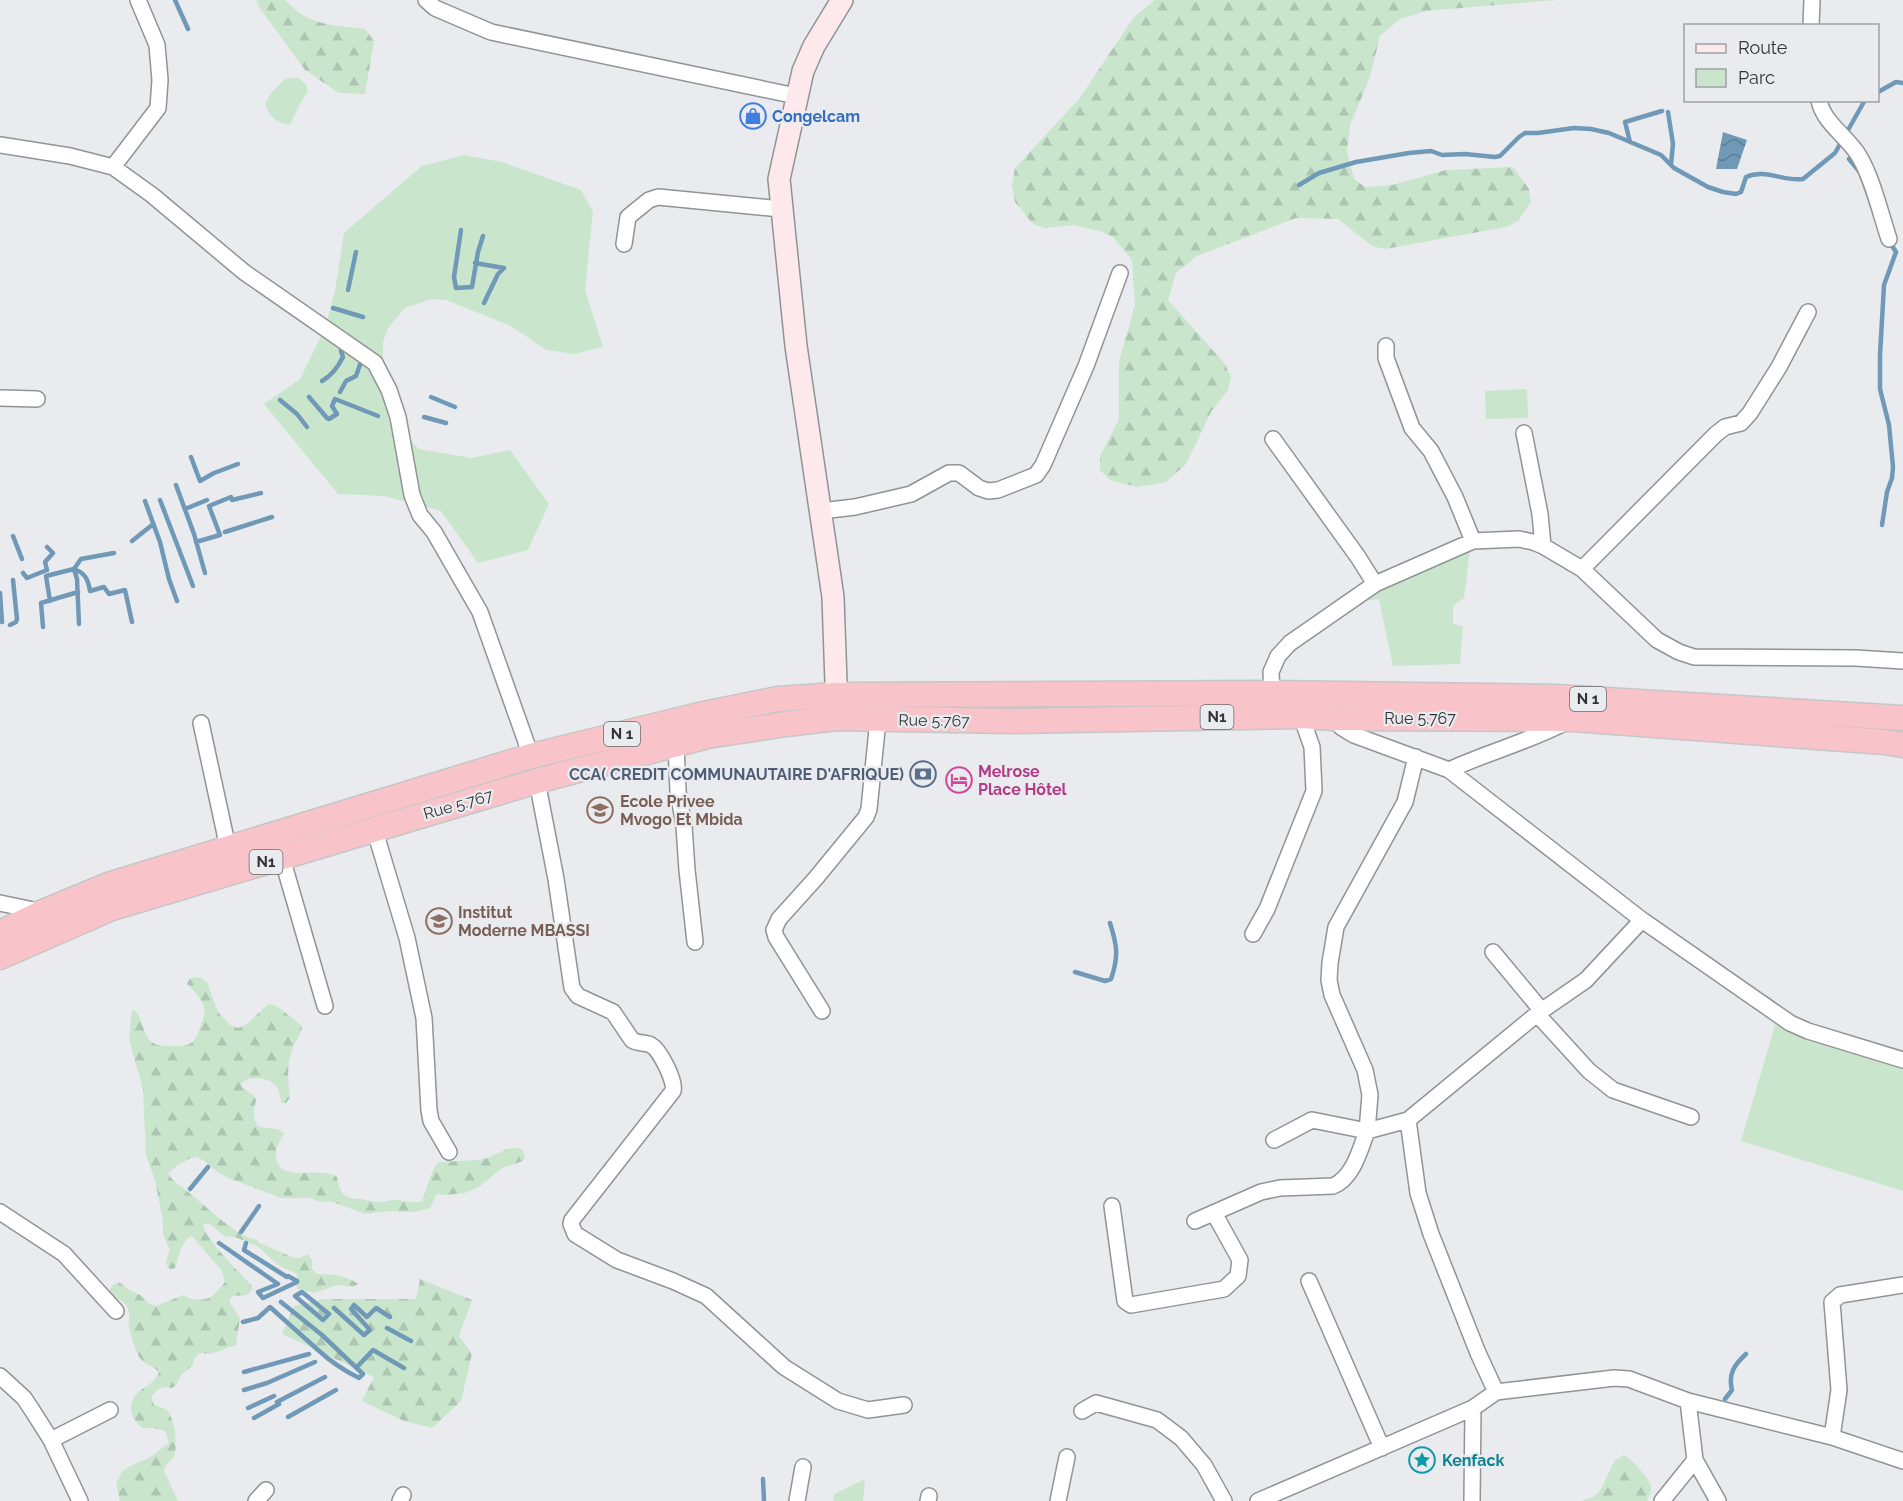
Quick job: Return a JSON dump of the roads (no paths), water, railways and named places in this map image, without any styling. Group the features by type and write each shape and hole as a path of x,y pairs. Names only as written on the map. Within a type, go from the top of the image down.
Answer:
{"highway":[{"name":"N 1","path":"0,933 108,885 531,756 699,715 778,699 836,707 1272,693 1556,697 1903,717"},
{"name":"Rue 5.767","path":"0,957 112,908 282,858 374,828 537,781 708,736 786,724 836,707 878,720 1012,721 1300,716 1573,719 1885,742 1903,746"}],"main road":[{"path":"836,707 833,597 796,346 779,179 803,71 814,46 842,0"}],"street":[{"path":"113,167 158,108 160,80 157,45 138,0"},
{"path":"426,0 435,8 491,32 796,96"},
{"path":"1812,0 1812,24"},
{"path":"1819,102 1820,107 1832,123 1856,150 1865,167 1889,239"},
{"path":"0,145 70,156 113,167 152,195 244,272 375,363 389,390 398,417 412,495 420,515 434,532 480,612 531,756"},
{"path":"624,244 628,217 649,200 658,197 781,209"},
{"path":"821,511 855,507 911,494 949,473 959,473 979,488 988,491 999,490 1036,475 1043,465 1086,366 1120,273"},
{"path":"1582,569 1716,434 1725,427 1741,423 1779,367 1808,312"},
{"path":"1386,346 1386,358 1412,428 1431,451 1455,497 1473,541"},
{"path":"0,398 37,399"},
{"path":"1524,433 1540,514 1543,546"},
{"path":"1274,439 1375,584"},
{"path":"1272,693 1271,672 1278,656 1290,643 1375,584 1473,541 1519,539 1543,546 1582,569 1657,640 1678,652 1694,657 1856,657 1903,660"},
{"path":"1253,934 1267,909 1314,791 1312,747 1300,716"},
{"path":"1334,718 1341,727 1354,735 1449,770 1642,920 1790,1023 1808,1031 1903,1060"},
{"path":"1449,770 1475,758 1541,735 1573,719"},
{"path":"822,1011 776,937 774,930 779,919 866,817 869,809 878,720"},
{"path":"201,723 228,848"},
{"path":"676,745 678,791 684,826 695,942"},
{"path":"1195,1221 1261,1192 1280,1188 1333,1186 1341,1183 1357,1159 1367,1131 1370,1095 1365,1070 1332,995 1329,980 1330,963 1336,927 1404,801 1416,757"},
{"path":"537,781 556,879 572,988 578,996 613,1012 632,1040 653,1046 674,1083 673,1091 572,1220 571,1224 575,1234 617,1260 706,1296 784,1367 838,1401 868,1410 904,1405"},
{"path":"374,828 407,938 424,1018 431,1121 449,1152"},
{"path":"282,858 325,1006"},
{"path":"0,903 43,912"},
{"path":"1274,1140 1312,1120 1367,1131 1408,1120 1539,1012 1586,980 1642,920"},
{"path":"1493,952 1539,1012 1589,1071 1612,1090 1691,1117"},
{"path":"1408,1120 1418,1193 1431,1234 1478,1353 1496,1392"},
{"path":"1112,1206 1125,1301 1131,1305 1224,1289 1238,1276 1240,1260 1214,1213"},
{"path":"0,1212 63,1254 116,1311"},
{"path":"1309,1281 1382,1448"},
{"path":"1832,1437 1839,1390 1832,1302 1840,1295 1903,1285"},
{"path":"0,1376 24,1398 51,1440 80,1501"},
{"path":"1258,1501 1473,1408 1496,1392 1614,1378 1629,1379 1688,1401 1832,1437 1903,1461"},
{"path":"1688,1401 1695,1460 1718,1501"},
{"path":"1082,1411 1096,1403 1157,1420 1181,1438 1204,1465 1224,1501"},
{"path":"1472,1501 1473,1408"},
{"path":"51,1440 110,1410"},
{"path":"1058,1501 1067,1457"},
{"path":"1662,1501 1695,1460"},
{"path":"797,1501 803,1467"}],"water":[{"path":"1723,132 1747,140 1737,169 1716,169"}],"waterway":[{"path":"175,0 188,29"},
{"path":"1879,91 1896,82 1903,83"},
{"path":"1299,185 1319,173 1356,162 1409,153 1431,151 1442,155 1500,156 1525,133 1574,128 1609,133 1661,155 1674,168 1708,187 1736,194 1741,192 1746,177 1753,175 1768,174 1788,179 1803,179 1835,153 1864,102"},
{"path":"1630,142 1625,122 1662,111"},
{"path":"1668,112 1673,144 1671,164"},
{"path":"1849,159 1859,171"},
{"path":"461,230 454,277 456,288 472,287 483,236"},
{"path":"1882,525 1893,467 1889,425 1880,389 1884,285 1896,252 1889,241"},
{"path":"348,290 356,252"},
{"path":"475,263 504,268 498,274 484,303"},
{"path":"333,308 363,317"},
{"path":"322,381 339,364 343,357 341,351 343,347"},
{"path":"340,392 346,381 356,376 362,359"},
{"path":"309,397 327,418"},
{"path":"431,397 455,407"},
{"path":"329,419 337,414 332,406 335,399 378,416"},
{"path":"280,400 297,414 307,427"},
{"path":"424,417 446,423"},
{"path":"191,457 200,481 238,464"},
{"path":"176,485 205,573"},
{"path":"232,500 261,493"},
{"path":"196,542 220,535 209,506 231,497"},
{"path":"160,500 193,586"},
{"path":"185,509 207,500"},
{"path":"145,501 177,601"},
{"path":"225,532 272,517"},
{"path":"132,541 152,525"},
{"path":"13,536 22,559"},
{"path":"23,573 27,578 47,570 45,562 53,553 47,547"},
{"path":"79,624 77,579 74,569 81,559 114,553"},
{"path":"50,601 46,576 74,569 85,577 90,591 104,587 109,594 125,590 132,622"},
{"path":"10,625 17,619 13,580"},
{"path":"43,627 41,603 78,592"},
{"path":"0,593 2,622"},
{"path":"1075,972 1105,981 1111,979 1116,951 1110,923"},
{"path":"190,1189 208,1167"},
{"path":"241,1232 259,1206"},
{"path":"219,1243 278,1284 258,1292 263,1298 297,1282"},
{"path":"246,1243 244,1250 297,1281"},
{"path":"302,1292 329,1314 323,1320 295,1296 302,1292"},
{"path":"281,1302 322,1335 363,1374 359,1378 353,1375 318,1350"},
{"path":"351,1309 354,1305 367,1317 376,1308 390,1317"},
{"path":"243,1322 258,1318 270,1307 318,1350"},
{"path":"334,1308 364,1335 370,1330 351,1309"},
{"path":"387,1328 411,1341"},
{"path":"357,1367 373,1350 404,1368"},
{"path":"244,1372 309,1354"},
{"path":"1725,1399 1732,1390 1733,1370 1746,1354"},
{"path":"244,1390 267,1383 315,1362"},
{"path":"277,1402 325,1377"},
{"path":"288,1417 336,1390"},
{"path":"248,1408 274,1396"},
{"path":"254,1418 279,1404"},
{"path":"763,1479 764,1501"}],"place":[{"name":"Congelcam","path":"753,116"},
{"name":"CCA( CREDIT COMMUNAUTAIRE D'AFRIQUE)","path":"923,774"},
{"name":"Melrose Place Hôtel","path":"959,780"},
{"name":"Ecole Privee Mvogo Et Mbida","path":"600,810"},
{"name":"Institut Moderne MBASSI","path":"439,921"},
{"name":"Kenfack","path":"1422,1460"}]}
